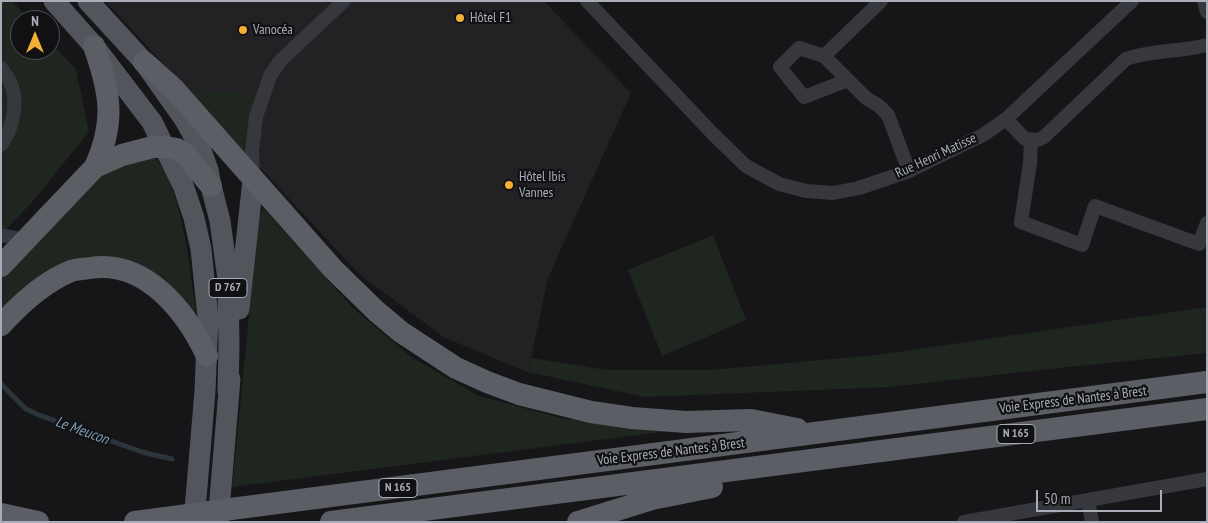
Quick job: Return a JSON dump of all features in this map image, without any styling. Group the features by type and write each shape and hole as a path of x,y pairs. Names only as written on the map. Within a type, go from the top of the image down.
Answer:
{"highway":[{"path":"1,266 95,167 103,150 108,131 108,96 104,74 94,46"},
{"path":"144,62 174,90 334,269 376,311 429,352 456,368 487,382 554,404 591,412 686,422 751,420 815,432"},
{"path":"95,167 122,155 154,147 165,147 177,149 185,154 211,186"},
{"path":"1,325 15,310 48,282 72,270 101,266 121,269 142,277 165,294 198,337 207,356"},
{"name":"Voie Express de Nantes à Brest","path":"136,522 224,516 815,432 1207,382"},
{"name":"Voie Express de Nantes à Brest","path":"331,522 1207,409"},
{"path":"578,522 652,499 689,491 801,475 825,458"},
{"path":"1,514 38,522"}],"main road":[{"name":"D 767","path":"54,1 94,46 152,122 183,185 194,218 201,248 208,317 207,356 184,519"},
{"name":"D 767","path":"88,1 144,62 185,120 199,145 208,170 222,229 228,279 228,392 224,516"},
{"path":"228,392 241,296 253,180"}],"street":[{"path":"253,180 252,151 256,117 270,76 280,61 344,1"},
{"name":"Rue Henri Matisse","path":"587,1 713,134 746,166 779,184 806,191 833,193 859,188 909,171 983,135 1006,119 1132,1"},
{"path":"824,56 881,1"},
{"path":"1204,1 1207,12"},
{"path":"1006,119 1025,139 1031,140 1044,137 1126,59 1193,49 1207,45"},
{"path":"848,80 804,97 780,67 799,48 824,56 848,80 866,98 879,106 888,115 909,171"},
{"path":"1,68 10,82 15,108 6,138 1,145"},
{"path":"1031,140 1030,163 1021,222 1082,245 1096,206 1199,244 1207,224"},
{"path":"1,235 26,240"},
{"path":"964,522 1207,479"},
{"path":"1088,500 1092,522"}],"shaded area":[{"path":"1,1 12,1 21,10 10,10 10,60 60,60 60,52 76,69 89,132 33,201 1,235"},
{"path":"105,1 544,1 631,93 548,278 528,372 445,338 359,274"},
{"path":"185,89 256,95 246,152 241,152"},
{"path":"143,154 157,160 174,192 185,237 197,321 99,260 1,314 1,275 99,177"},
{"path":"263,208 353,308 411,357 479,396 565,419 670,428 669,431 232,487 259,215"},
{"path":"713,235 746,320 662,356 628,270"},
{"path":"1207,307 1207,353 890,387 645,397 528,372 531,358 607,370 712,370 877,355"}],"waterway":[{"name":"Le Meucon","path":"1,384 26,409 39,415 142,452 172,459"}],"place":[{"name":"Hôtel F1","path":"460,18"},
{"name":"Vanocéa","path":"243,30"},
{"name":"Hôtel Ibis Vannes","path":"509,185"}]}
